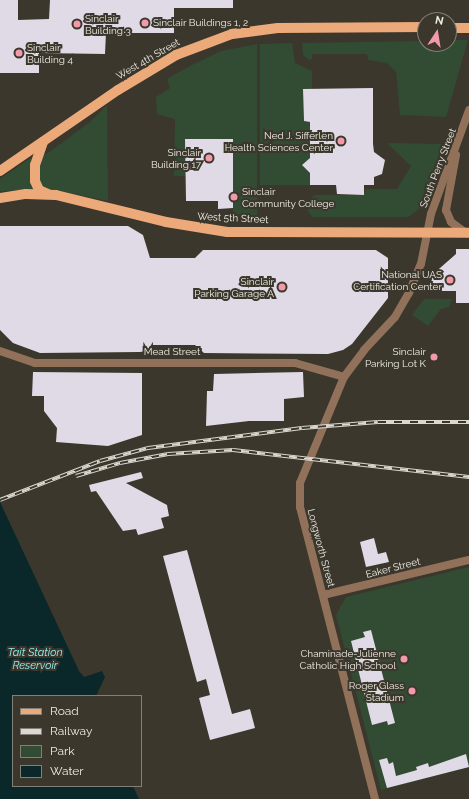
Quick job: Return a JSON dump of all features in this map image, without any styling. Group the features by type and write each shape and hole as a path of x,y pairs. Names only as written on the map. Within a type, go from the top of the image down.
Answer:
{"main road":[{"name":"West 4th Street","path":"0,171 118,90 176,55 232,34 278,28 417,27"},
{"path":"457,28 469,28"},
{"path":"43,142 35,165 35,181 39,190 49,194"},
{"name":"West 5th Street","path":"0,198 49,194 85,200 171,224 219,231 468,233"}],"street":[{"name":"South Perry Street","path":"391,322 409,294 421,264 426,233 446,170 457,150 469,110"},
{"path":"457,150 446,210 451,222 468,233"},
{"name":"Longworth Street","path":"375,799 300,507 300,483 344,377 357,358 391,322"},
{"name":"Mead Street","path":"0,351 35,363 295,363 325,369 344,377"},
{"name":"Eaker Street","path":"323,595 469,560"}],"green space":[{"path":"457,40 468,40 446,117 400,115 396,72 387,63 368,60 367,54 312,54 312,59 309,60 303,55 302,43 417,41 417,52 457,52"},
{"path":"292,43 295,63 312,71 312,89 303,89 304,121 310,122 310,185 260,185 260,44"},
{"path":"257,44 257,216 233,214 232,139 185,139 186,176 174,176 175,119 157,114 156,97 170,88 167,79 192,65 221,51"},
{"path":"107,105 108,201 51,189 0,191 0,179 29,159 48,153 90,122"},
{"path":"387,143 443,144 426,204 408,217 312,217 307,209 308,200 315,195 363,195 366,189 397,189 411,166"},
{"path":"424,299 452,299 449,307 441,309 428,326 412,315"},
{"name":"Roger Glass Stadium","path":"469,567 469,767 381,790 336,615 346,597"}],"water":[{"name":"Tait Station Reservoir","path":"0,502 79,671 84,677 102,671 105,677 96,695 12,695 12,787 133,787 139,799 0,799"}],"building":[{"path":"0,0 18,0 18,20 49,19 50,0 233,0 233,8 174,8 174,33 106,33 105,54 39,53 39,73 0,73"},
{"name":"Ned J. Sifferlen Health Sciences Center","path":"373,88 373,144 374,152 385,160 382,174 374,177 374,185 364,185 364,195 337,194 336,185 310,185 310,173 302,165 310,158 310,122 304,121 303,89"},
{"name":"Sinclair Building 17","path":"185,139 233,139 233,208 218,209 218,201 186,201"},
{"name":"Sinclair Parking Garage A","path":"0,226 128,226 143,235 150,258 195,258 203,250 376,250 388,258 388,298 352,344 343,350 328,354 204,353 195,345 152,345 147,351 140,352 40,353 13,343 0,330"},
{"name":"National UAS Certification Center","path":"456,249 469,249 469,303 456,303 456,291 431,291 432,275 456,254"},
{"path":"33,372 142,373 142,435 108,446 56,442 57,428 44,411 44,396 32,396"},
{"path":"303,372 304,397 284,399 284,421 249,421 206,426 207,391 213,391 214,374"},
{"path":"141,472 143,478 126,483 167,505 169,516 161,518 164,528 138,535 136,529 123,531 96,491 91,492 89,485"},
{"path":"374,538 378,554 386,552 389,562 366,567 360,542"},
{"path":"187,550 232,714 250,709 255,728 210,740 199,698 210,695 206,679 197,682 163,556"},
{"path":"371,630 395,723 388,725 387,721 372,725 351,641 365,637 363,632"},
{"path":"466,754 469,767 387,788 379,760 387,758 389,764 393,762 396,776 417,770 416,767 428,763 429,767"}],"railway":[{"path":"0,500 100,461 148,448 302,428 378,422 469,422"},
{"path":"76,476 120,463 168,454 233,450 469,477"}],"place":[{"name":"Sinclair Buildings 1, 2","path":"145,23"},
{"name":"Sinclair Building 3","path":"77,24"},
{"name":"Sinclair Building 4","path":"19,53"},
{"name":"Ned J. Sifferlen Health Sciences Center","path":"341,141"},
{"name":"Sinclair Building 17","path":"209,158"},
{"name":"Sinclair Community College","path":"234,197"},
{"name":"National UAS Certification Center","path":"450,280"},
{"name":"Sinclair Parking Garage A","path":"282,287"},
{"name":"Sinclair Parking Lot K","path":"434,357"},
{"name":"Chaminade-Julienne Catholic High School","path":"404,659"},
{"name":"Roger Glass Stadium","path":"412,691"}]}
